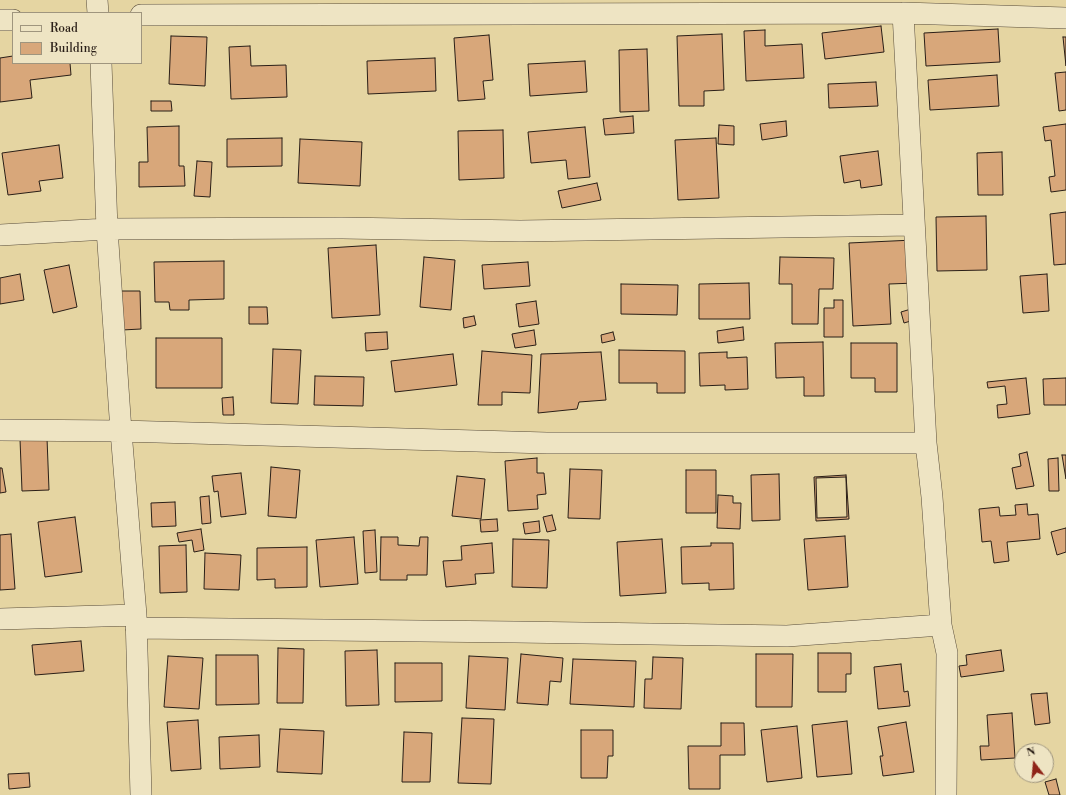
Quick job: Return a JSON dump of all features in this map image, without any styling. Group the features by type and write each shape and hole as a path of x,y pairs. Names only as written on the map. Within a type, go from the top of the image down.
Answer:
{"street":[{"path":"97,0 98,12"},
{"path":"142,15 903,13 1066,18"},
{"path":"903,13 913,225 926,443 932,497 941,626 947,653 946,795"},
{"path":"0,20 12,20"},
{"path":"101,64 107,229 136,621 141,795"},
{"path":"0,235 107,229 342,228 520,231 913,225"},
{"path":"0,430 121,431 547,443 926,443"},
{"path":"0,619 136,621 492,632 787,636 941,626"}],"building":[{"path":"881,26 884,52 825,59 822,33"},
{"path":"998,29 1000,62 926,66 924,33"},
{"path":"765,30 765,46 802,44 804,78 746,81 744,31"},
{"path":"722,34 724,90 704,91 704,106 679,106 677,36"},
{"path":"489,35 493,80 483,81 485,99 458,101 454,38"},
{"path":"171,36 207,37 205,86 169,84"},
{"path":"1063,37 1066,37 1066,66"},
{"path":"250,46 251,66 286,65 287,97 231,99 229,47"},
{"path":"647,49 649,111 620,112 619,50"},
{"path":"12,56 12,64 70,64 71,75 30,80 32,98 0,102 0,58"},
{"path":"435,58 436,91 368,94 367,61"},
{"path":"585,61 587,92 530,96 528,64"},
{"path":"1066,72 1066,110 1059,111 1055,73"},
{"path":"997,75 999,106 930,110 928,80"},
{"path":"876,82 878,106 829,108 828,84"},
{"path":"151,101 171,101 172,111 151,111"},
{"path":"633,116 634,133 605,135 603,119"},
{"path":"786,121 787,136 762,140 760,124"},
{"path":"1066,124 1066,190 1051,192 1049,177 1055,176 1051,140 1045,141 1043,127"},
{"path":"719,125 734,126 734,145 718,144"},
{"path":"179,126 179,166 184,166 185,186 139,187 139,162 148,162 147,127"},
{"path":"585,127 590,177 568,179 566,160 531,163 528,132"},
{"path":"503,130 504,178 459,180 458,131"},
{"path":"282,138 282,166 227,167 227,139"},
{"path":"716,138 719,198 678,200 675,140"},
{"path":"300,139 362,142 360,186 298,183"},
{"path":"59,145 63,178 39,181 41,191 8,195 2,153"},
{"path":"878,151 882,185 861,188 860,180 844,183 840,156"},
{"path":"1002,152 1003,195 978,195 977,153"},
{"path":"197,161 212,162 210,197 194,196"},
{"path":"597,183 601,200 562,208 558,191"},
{"path":"1066,212 1066,264 1054,265 1050,214"},
{"path":"986,216 987,270 937,271 936,217"},
{"path":"914,240 916,283 889,284 891,324 853,326 849,243"},
{"path":"376,245 380,315 332,318 328,248"},
{"path":"424,257 455,260 451,310 420,307"},
{"path":"780,257 834,258 833,289 819,289 818,324 792,324 792,284 779,284"},
{"path":"224,261 224,299 189,300 189,310 170,310 169,302 155,302 154,262"},
{"path":"528,262 530,286 484,289 482,265"},
{"path":"69,265 77,307 53,313 44,270"},
{"path":"20,274 24,300 0,304 0,278"},
{"path":"1047,274 1049,311 1023,313 1020,276"},
{"path":"749,283 750,319 699,319 699,284"},
{"path":"621,284 678,285 677,315 621,314"},
{"path":"120,291 140,291 141,329 122,330"},
{"path":"834,300 843,300 843,337 824,337 824,308 834,308"},
{"path":"536,301 539,324 519,327 516,304"},
{"path":"249,307 267,307 268,324 249,324"},
{"path":"911,309 914,320 904,323 901,312"},
{"path":"474,316 476,325 464,328 463,318"},
{"path":"743,327 744,340 718,343 717,331"},
{"path":"534,330 536,345 515,348 512,334"},
{"path":"387,332 388,349 366,351 365,333"},
{"path":"613,332 615,340 602,343 601,335"},
{"path":"156,338 222,338 222,388 156,388"},
{"path":"823,342 824,396 804,396 804,377 776,378 775,343"},
{"path":"851,343 897,343 897,392 875,392 875,378 851,378"},
{"path":"273,349 301,350 298,404 271,403"},
{"path":"619,350 685,351 685,393 657,393 657,383 619,383"},
{"path":"482,351 532,355 530,393 502,392 502,405 478,405"},
{"path":"601,352 606,400 579,402 577,409 538,413 541,354"},
{"path":"727,352 727,358 747,357 748,389 725,390 725,385 700,386 699,353"},
{"path":"453,354 457,385 395,392 391,361"},
{"path":"315,376 364,377 363,406 314,405"},
{"path":"1026,378 1030,414 998,418 997,405 1007,404 1005,386 988,388 987,382"},
{"path":"1066,378 1066,405 1044,405 1043,379"},
{"path":"233,397 234,415 223,415 222,398"},
{"path":"47,438 49,490 22,491 20,439"},
{"path":"1027,452 1034,486 1016,489 1012,468 1021,466 1019,454"},
{"path":"1062,455 1066,455 1066,479"},
{"path":"537,458 537,473 544,473 546,494 537,495 538,509 508,511 505,461"},
{"path":"1058,458 1059,491 1049,491 1048,459"},
{"path":"271,467 300,470 296,518 268,516"},
{"path":"0,468 2,468 6,492 0,493"},
{"path":"570,469 602,470 600,519 568,518"},
{"path":"686,470 716,470 716,513 686,513"},
{"path":"241,473 246,514 221,517 218,491 214,492 212,476"},
{"path":"779,474 780,520 752,521 751,475"},
{"path":"846,475 849,519 816,521 814,477"},
{"path":"457,476 485,479 481,519 452,516"},
{"path":"846,477 847,517 817,518 816,478"},
{"path":"718,495 733,496 733,503 741,503 740,529 717,528"},
{"path":"209,496 211,523 202,524 200,497"},
{"path":"175,502 176,526 152,527 151,503"},
{"path":"1027,504 1028,515 1038,514 1040,539 1007,542 1009,561 994,563 991,541 982,542 979,509 999,507 1000,516 1016,515 1015,505"},
{"path":"552,515 556,530 547,532 543,517"},
{"path":"75,517 82,572 45,577 38,522"},
{"path":"497,519 498,531 481,532 480,520"},
{"path":"539,521 540,532 525,534 523,523"},
{"path":"1066,528 1066,552 1057,555 1051,532"},
{"path":"201,529 204,550 194,552 192,540 179,542 177,533"},
{"path":"375,530 377,572 365,573 363,531"},
{"path":"11,534 15,589 0,590 0,535"},
{"path":"845,536 848,587 808,590 804,539"},
{"path":"354,537 358,584 320,587 316,540"},
{"path":"381,537 398,537 398,545 419,546 420,537 428,537 427,575 407,575 407,580 380,580"},
{"path":"513,539 549,540 547,588 512,587"},
{"path":"662,539 666,593 620,596 617,542"},
{"path":"492,543 494,573 475,574 476,584 446,587 443,561 462,560 461,546"},
{"path":"711,543 733,543 734,589 709,590 709,583 682,584 681,547 711,546"},
{"path":"186,545 187,592 160,593 159,546"},
{"path":"307,547 307,587 275,588 275,579 257,580 257,548"},
{"path":"205,553 241,555 239,590 204,589"},
{"path":"81,641 84,671 35,675 32,645"},
{"path":"278,648 304,649 303,703 277,703"},
{"path":"377,650 379,705 346,706 345,651"},
{"path":"1001,650 1004,671 961,677 959,666 967,665 966,655"},
{"path":"818,653 851,653 851,674 846,674 846,692 818,692"},
{"path":"521,654 563,658 561,682 550,681 548,705 517,703"},
{"path":"756,654 793,654 792,707 756,707"},
{"path":"216,655 258,655 259,704 216,705"},
{"path":"168,656 203,658 199,709 164,707"},
{"path":"469,656 508,658 505,710 466,708"},
{"path":"653,657 683,658 681,709 644,708 645,679 652,679"},
{"path":"573,659 636,661 634,707 570,704"},
{"path":"395,663 442,663 442,701 395,702"},
{"path":"901,664 904,692 908,691 910,706 878,709 874,667"},
{"path":"1047,693 1050,723 1035,725 1031,694"},
{"path":"1012,713 1014,758 981,760 980,746 989,746 987,715"},
{"path":"462,718 494,719 491,784 458,783"},
{"path":"198,720 201,769 171,771 167,722"},
{"path":"847,721 852,774 817,777 812,725"},
{"path":"906,722 914,772 883,776 880,756 883,756 878,727"},
{"path":"721,723 744,723 745,755 720,755 720,789 689,789 688,746 721,746"},
{"path":"797,726 802,778 767,782 761,730"},
{"path":"280,729 324,731 322,774 277,772"},
{"path":"581,730 613,730 613,756 608,756 607,778 581,778"},
{"path":"404,732 432,733 430,782 402,782"},
{"path":"259,735 260,767 220,769 219,737"},
{"path":"29,773 30,787 9,789 8,774"},
{"path":"1056,779 1060,795 1049,795 1045,783 1054,783 1054,780"}]}
